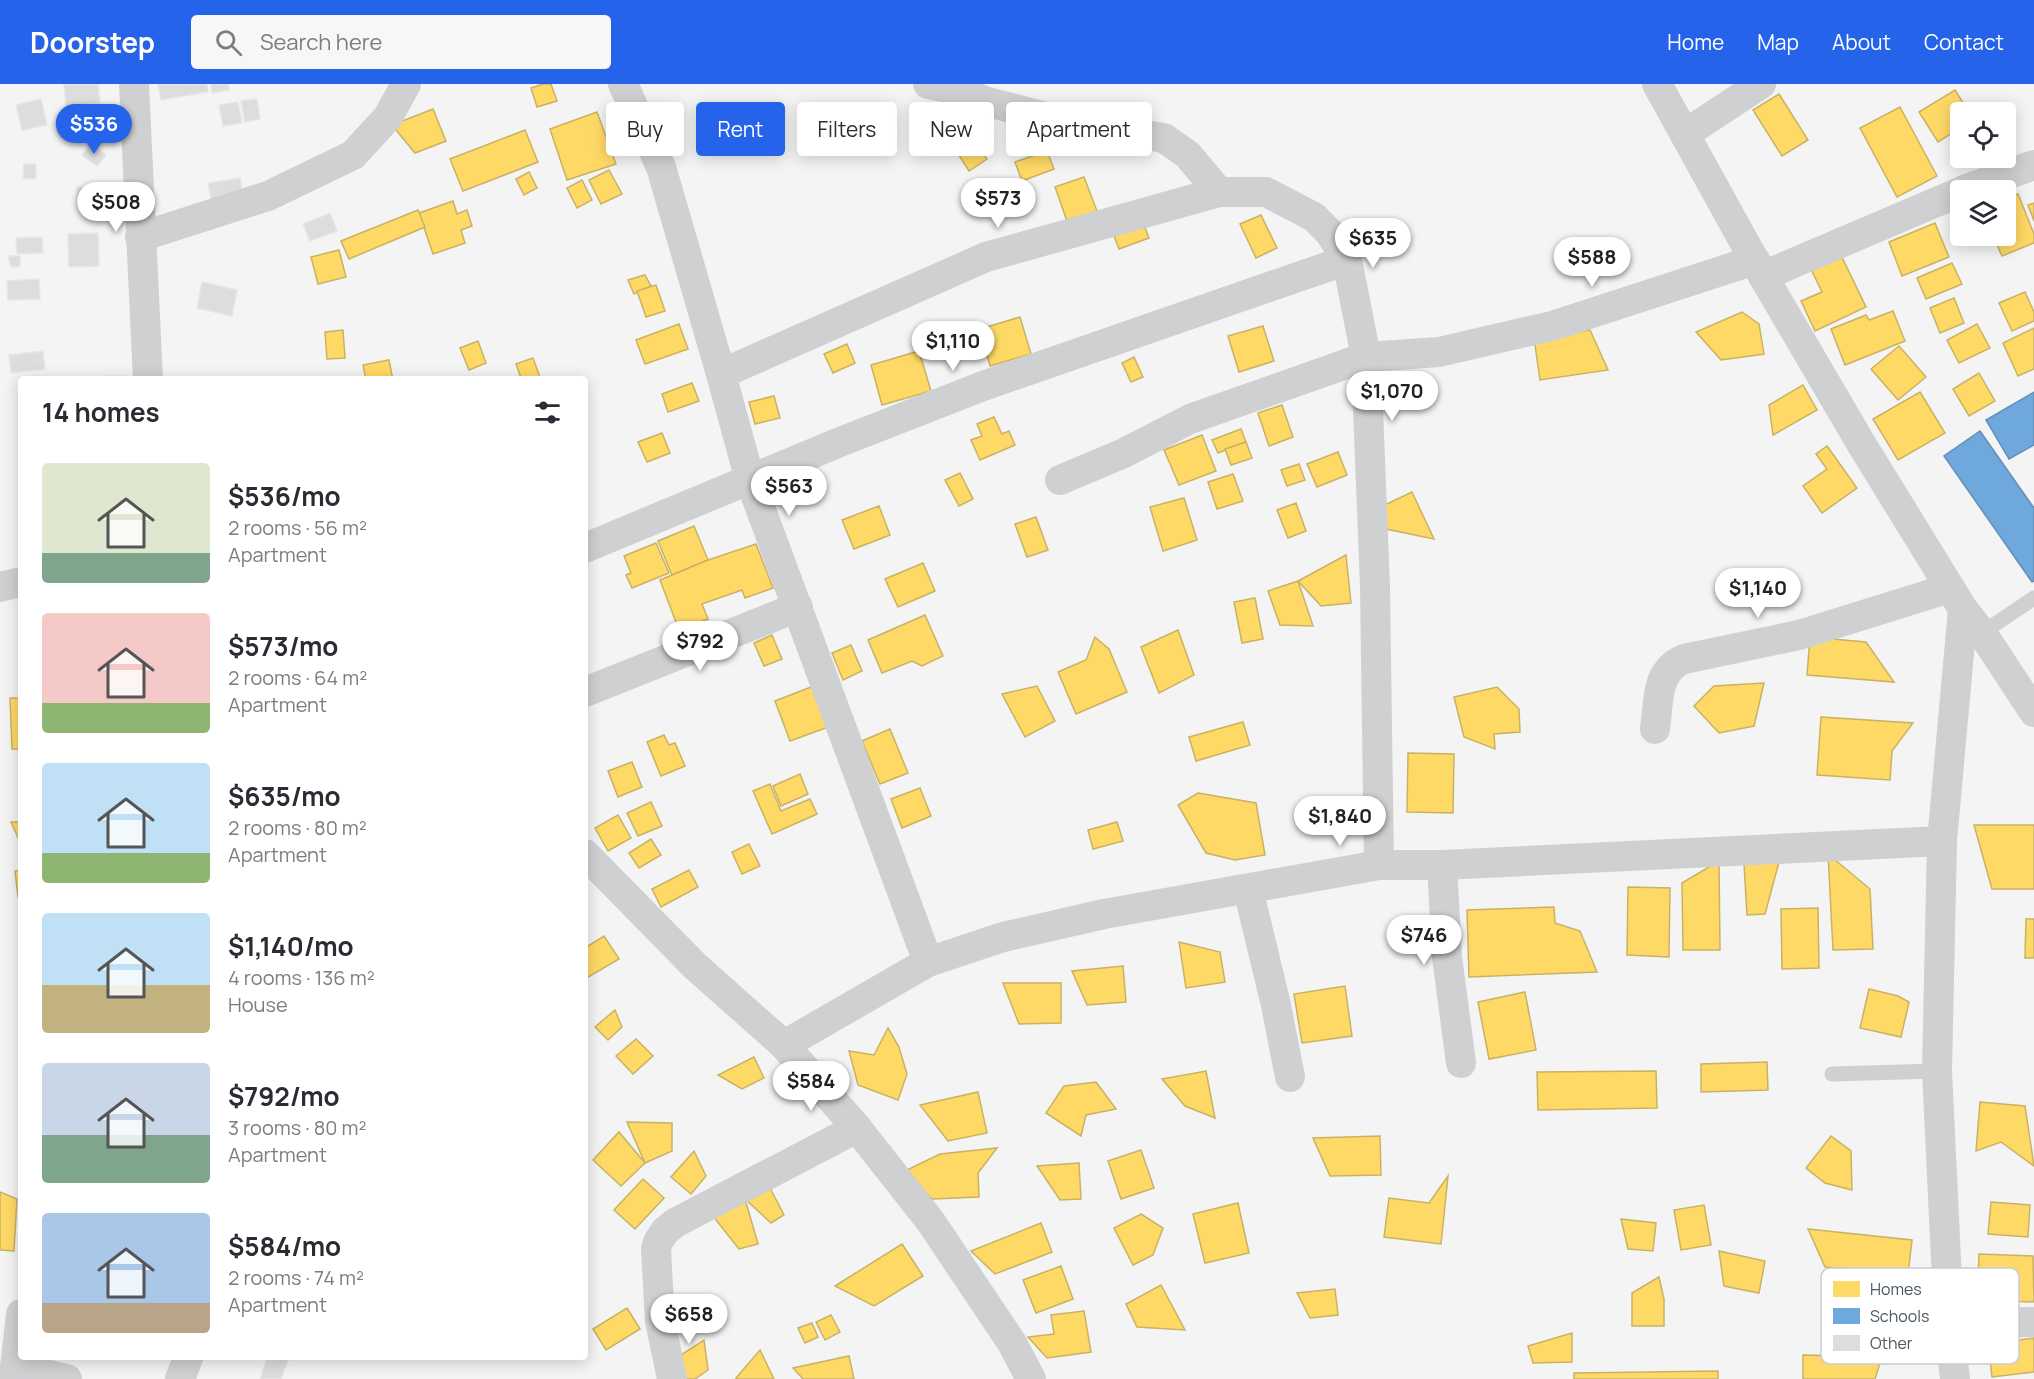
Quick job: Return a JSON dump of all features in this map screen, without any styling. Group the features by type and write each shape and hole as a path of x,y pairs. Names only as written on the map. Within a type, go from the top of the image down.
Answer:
{"street":[{"path":"134,84 148,376"},
{"path":"140,237 268,196 353,155 388,117 406,84"},
{"path":"623,84 660,167 722,375 750,480 928,962"},
{"path":"928,84 953,89 988,102 1073,124 1164,138 1188,155 1219,192"},
{"path":"1657,84 1759,268 1862,445 1956,599 1982,633 2034,712"},
{"path":"1685,134 1761,84"},
{"path":"1992,180 2034,165"},
{"path":"722,375 986,257 1219,192 1266,192 1314,217 1330,233 1347,260 1366,357 1374,587 1379,865"},
{"path":"1060,480 1125,453 1190,419 1366,357 1439,352 1552,326 1759,268 1950,196"},
{"path":"588,548 840,442 983,386 1347,260"},
{"path":"0,587 18,583"},
{"path":"1655,729 1661,683 1672,663 1956,599"},
{"path":"1946,1268 1937,1071 1942,841 1956,599"},
{"path":"588,691 798,607"},
{"path":"784,1046 928,962 1003,937 1104,914 1379,865 1442,865 1942,841"},
{"path":"588,857 696,966 784,1046 857,1128 931,1222 1012,1343 1030,1379"},
{"path":"1442,865 1447,957 1461,1063"},
{"path":"1248,889 1276,1005 1290,1077"},
{"path":"672,1379 660,1321 656,1261 658,1242 665,1231 675,1223 857,1128"},
{"path":"0,1304 18,1303"},
{"path":"2019,1322 2034,1322"},
{"path":"18,1334 12,1373 67,1379"},
{"path":"180,1379 187,1360"},
{"path":"1953,1364 1954,1379"}],"lane":[{"path":"1982,633 2034,598"},
{"path":"1832,1074 1937,1071"}],"building: Homes":[{"path":"551,84 557,101 537,107 531,88"},
{"path":"1955,90 1963,102 1950,102 1950,134 1938,142 1919,112"},
{"path":"1779,94 1808,140 1782,156 1753,110"},
{"path":"1900,107 1937,176 1897,197 1860,128"},
{"path":"433,109 446,141 415,153 392,125"},
{"path":"597,112 606,137 606,156 613,156 616,164 567,180 550,129"},
{"path":"525,130 538,162 463,191 450,159"},
{"path":"959,156 985,156 987,159 969,171"},
{"path":"1032,156 1049,156 1054,169 1022,181 1015,162"},
{"path":"609,170 622,194 601,204 589,180"},
{"path":"529,172 537,188 524,195 516,179"},
{"path":"1084,177 1097,211 1067,221 1055,187"},
{"path":"582,180 592,200 577,208 567,188"},
{"path":"2018,194 2034,234 2034,243 2002,256 1998,246 2016,246 2016,195"},
{"path":"453,201 457,214 467,210 472,226 461,230 465,243 433,254 419,213"},
{"path":"2034,203 2034,221 2028,205"},
{"path":"418,210 425,227 349,259 341,241"},
{"path":"1261,215 1277,248 1256,258 1240,224"},
{"path":"1141,217 1149,238 1119,249 1111,228"},
{"path":"1935,223 1949,257 1902,276 1889,242"},
{"path":"1837,247 1866,307 1815,331 1801,301 1822,292 1807,261"},
{"path":"339,250 346,277 318,284 311,257"},
{"path":"1952,263 1962,284 1926,299 1917,278"},
{"path":"645,275 651,286 634,294 628,280"},
{"path":"656,285 665,311 646,317 637,291"},
{"path":"2025,292 2034,312 2034,321 2012,331 1999,303"},
{"path":"1954,298 1964,323 1940,333 1930,308"},
{"path":"1893,311 1905,341 1845,365 1831,329 1866,315 1869,320"},
{"path":"1742,312 1759,324 1764,354 1721,360 1696,332"},
{"path":"1020,317 1031,354 990,366 980,329"},
{"path":"679,324 688,349 645,364 636,340"},
{"path":"1977,324 1990,348 1959,363 1947,340"},
{"path":"1263,326 1274,361 1239,372 1228,336"},
{"path":"2034,328 2034,369 2018,376 2003,343"},
{"path":"343,330 345,358 327,359 325,332"},
{"path":"1590,330 1608,370 1540,380 1534,338"},
{"path":"478,341 486,363 469,370 460,348"},
{"path":"847,344 855,363 833,373 824,354"},
{"path":"1899,346 1926,377 1898,400 1871,369"},
{"path":"919,351 931,391 882,405 871,365"},
{"path":"1134,357 1143,377 1131,382 1122,363"},
{"path":"533,358 540,376 520,376 516,364"},
{"path":"389,360 392,376 365,376 363,365"},
{"path":"1979,373 1995,401 1969,416 1953,389"},
{"path":"692,383 699,401 668,412 662,394"},
{"path":"1803,385 1817,410 1773,435 1769,405"},
{"path":"1920,392 1945,433 1898,460 1873,419"},
{"path":"774,396 780,418 755,424 749,402"},
{"path":"1282,405 1293,437 1269,446 1258,413"},
{"path":"994,417 1002,434 1009,431 1015,445 980,460 971,440 982,436 977,424"},
{"path":"1241,429 1246,442 1218,453 1212,440"},
{"path":"662,433 670,453 647,462 638,442"},
{"path":"1202,435 1216,471 1179,485 1164,450"},
{"path":"1246,442 1252,458 1231,465 1225,449"},
{"path":"1827,446 1857,488 1822,513 1803,486 1827,469 1816,454"},
{"path":"1338,452 1347,475 1317,487 1307,464"},
{"path":"1299,464 1305,480 1287,486 1281,470"},
{"path":"960,473 973,499 959,506 945,480"},
{"path":"1233,474 1243,501 1217,509 1208,482"},
{"path":"1412,492 1434,539 1386,529 1376,509"},
{"path":"1184,498 1197,540 1163,551 1150,507"},
{"path":"1296,503 1306,531 1288,538 1277,510"},
{"path":"879,506 890,535 854,549 842,520"},
{"path":"1036,517 1048,550 1027,557 1015,524"},
{"path":"694,526 708,560 672,575 658,541"},
{"path":"656,543 669,573 632,588 626,575 631,573 624,556"},
{"path":"756,544 773,588 745,598 742,590 702,604 708,619 679,630 660,580 708,560"},
{"path":"1346,555 1351,603 1321,606 1298,581"},
{"path":"923,563 935,591 898,607 885,579"},
{"path":"1298,581 1313,626 1280,625 1268,591"},
{"path":"1255,598 1263,639 1242,643 1234,602"},
{"path":"925,615 943,656 922,666 912,661 882,673 868,640"},
{"path":"1178,630 1194,675 1159,693 1141,647"},
{"path":"772,635 782,659 764,666 754,643"},
{"path":"1095,637 1109,649 1127,692 1076,714 1058,672 1086,660"},
{"path":"1810,637 1866,642 1894,682 1807,675"},
{"path":"851,645 862,671 843,680 832,653"},
{"path":"1764,683 1754,726 1719,733 1694,706 1714,686"},
{"path":"816,685 831,726 790,741 775,701"},
{"path":"1037,686 1055,721 1025,737 1002,694"},
{"path":"1497,687 1519,709 1520,732 1494,734 1495,749 1464,737 1454,697"},
{"path":"10,698 18,698 18,749 12,749"},
{"path":"1821,717 1913,723 1892,751 1890,780 1817,775"},
{"path":"1243,722 1250,745 1196,761 1189,737"},
{"path":"890,729 908,773 880,784 862,741"},
{"path":"664,735 669,745 675,743 685,766 661,776 647,742"},
{"path":"1408,753 1454,754 1453,813 1407,812"},
{"path":"632,762 642,787 618,797 608,771"},
{"path":"800,774 808,794 781,806 773,786"},
{"path":"770,784 781,811 810,799 817,814 772,834 753,791"},
{"path":"920,788 931,816 902,828 891,799"},
{"path":"1198,793 1256,803 1265,855 1235,860 1206,853 1178,805"},
{"path":"651,802 662,826 638,836 627,813"},
{"path":"618,815 631,838 608,851 595,828"},
{"path":"11,822 18,822 18,837"},
{"path":"1117,822 1123,841 1093,849 1088,830"},
{"path":"1974,825 2034,825 2034,889 1992,889"},
{"path":"651,839 661,855 639,868 629,853"},
{"path":"749,844 760,866 742,874 732,852"},
{"path":"1828,854 1870,889 1873,949 1833,950"},
{"path":"1719,861 1720,950 1683,950 1682,883"},
{"path":"1779,862 1765,914 1747,915 1744,864"},
{"path":"18,870 18,897 15,871"},
{"path":"689,870 698,887 661,907 652,889"},
{"path":"1628,887 1670,888 1669,957 1627,955"},
{"path":"1554,907 1555,923 1580,931 1597,972 1469,977 1467,910"},
{"path":"1818,908 1819,968 1782,969 1781,909"},
{"path":"2026,919 2034,919 2034,958 2025,958"},
{"path":"604,936 619,959 588,977 588,946"},
{"path":"1179,942 1220,952 1225,982 1186,988"},
{"path":"1123,966 1126,1002 1087,1005 1072,971"},
{"path":"1003,983 1061,983 1061,1023 1019,1024"},
{"path":"1345,986 1352,1036 1302,1043 1294,994"},
{"path":"1869,989 1898,996 1909,1002 1901,1037 1860,1028"},
{"path":"1525,992 1536,1050 1489,1059 1478,1002"},
{"path":"615,1010 622,1027 608,1040 595,1027"},
{"path":"888,1028 899,1047 907,1074 898,1100 858,1085 849,1051 874,1055"},
{"path":"636,1039 653,1056 633,1074 616,1056"},
{"path":"754,1057 764,1078 742,1089 718,1075"},
{"path":"1767,1062 1768,1090 1701,1092 1701,1064"},
{"path":"1206,1071 1215,1118 1185,1106 1162,1079"},
{"path":"1656,1071 1657,1108 1538,1110 1537,1072"},
{"path":"1096,1082 1116,1109 1086,1115 1081,1136 1046,1113 1064,1086"},
{"path":"978,1092 987,1133 948,1141 920,1105"},
{"path":"1980,1102 2025,1106 2034,1166 2001,1142 1976,1151"},
{"path":"627,1122 672,1123 672,1151 645,1163"},
{"path":"619,1132 645,1163 621,1186 593,1160"},
{"path":"1380,1136 1381,1175 1330,1176 1313,1138"},
{"path":"1831,1136 1851,1151 1852,1190 1825,1183 1806,1168"},
{"path":"997,1148 978,1173 979,1197 932,1199 905,1171 940,1154"},
{"path":"1141,1150 1154,1188 1121,1199 1108,1161"},
{"path":"694,1151 706,1176 691,1194 671,1177"},
{"path":"1079,1163 1081,1199 1060,1200 1037,1166"},
{"path":"1448,1176 1441,1244 1384,1237 1389,1198 1429,1203"},
{"path":"643,1179 664,1198 635,1229 614,1210"},
{"path":"769,1186 784,1215 771,1223 745,1199"},
{"path":"0,1192 17,1199 14,1251 0,1250"},
{"path":"745,1199 758,1244 739,1249 708,1210"},
{"path":"1991,1202 2030,1205 2028,1237 1988,1234"},
{"path":"1238,1203 1249,1253 1205,1263 1193,1214"},
{"path":"1704,1205 1711,1245 1681,1250 1674,1210"},
{"path":"1141,1214 1163,1228 1153,1255 1133,1265 1114,1228"},
{"path":"1621,1219 1656,1223 1653,1251 1628,1249"},
{"path":"1041,1223 1052,1252 995,1274 971,1251"},
{"path":"1808,1229 1912,1240 1909,1268 1825,1267"},
{"path":"902,1244 923,1276 874,1306 835,1286"},
{"path":"1719,1251 1765,1261 1759,1293 1724,1286"},
{"path":"1979,1254 2033,1256 2034,1302 2019,1301 2019,1268 1979,1268"},
{"path":"1061,1266 1073,1299 1036,1313 1023,1280"},
{"path":"1659,1277 1664,1299 1664,1326 1632,1326 1632,1293"},
{"path":"1161,1285 1185,1330 1137,1327 1126,1304"},
{"path":"1335,1289 1338,1315 1310,1318 1297,1293"},
{"path":"627,1308 640,1329 606,1350 593,1329"},
{"path":"1084,1311 1091,1352 1047,1358 1028,1337 1054,1334 1051,1315"},
{"path":"831,1315 840,1332 825,1340 816,1322"},
{"path":"812,1323 818,1337 805,1343 798,1328"},
{"path":"1572,1333 1572,1362 1533,1363 1528,1346"},
{"path":"2034,1338 2034,1372 1992,1377 1990,1364 2019,1364 2019,1340"},
{"path":"704,1340 708,1370 695,1379 681,1379 670,1362"},
{"path":"760,1350 774,1379 736,1379 736,1378"},
{"path":"1803,1355 1821,1355 1821,1364 1880,1364 1875,1379 1803,1379"},
{"path":"849,1356 854,1379 803,1379 793,1368"},
{"path":"1718,1371 1718,1379 1574,1379 1574,1373"}],"building: Schools":[{"path":"2034,392 2034,445 2009,459 1986,420"},
{"path":"1980,431 2034,508 2034,581 2032,582 1944,456"}],"building: Other":[{"path":"64,84 98,84 100,103 66,106"},
{"path":"158,84 207,84 208,92 161,100"},
{"path":"211,84 228,84 229,90 212,93"},
{"path":"41,99 47,125 22,130 16,105"},
{"path":"257,99 260,119 245,122 241,101"},
{"path":"238,102 242,123 223,126 219,105"},
{"path":"91,143 106,155 97,166 82,155"},
{"path":"24,164 36,164 36,179 23,178"},
{"path":"240,178 243,199 212,204 208,183"},
{"path":"77,187 90,187 91,200 77,200"},
{"path":"330,213 337,231 310,241 303,224"},
{"path":"98,233 99,266 69,267 68,234"},
{"path":"42,237 43,253 17,254 16,238"},
{"path":"8,256 20,256 20,267 11,267"},
{"path":"39,279 40,299 8,300 7,281"},
{"path":"202,282 237,290 232,316 197,308"},
{"path":"43,351 45,369 11,373 9,355"},
{"path":"266,1360 288,1360 281,1379 260,1379"}]}
